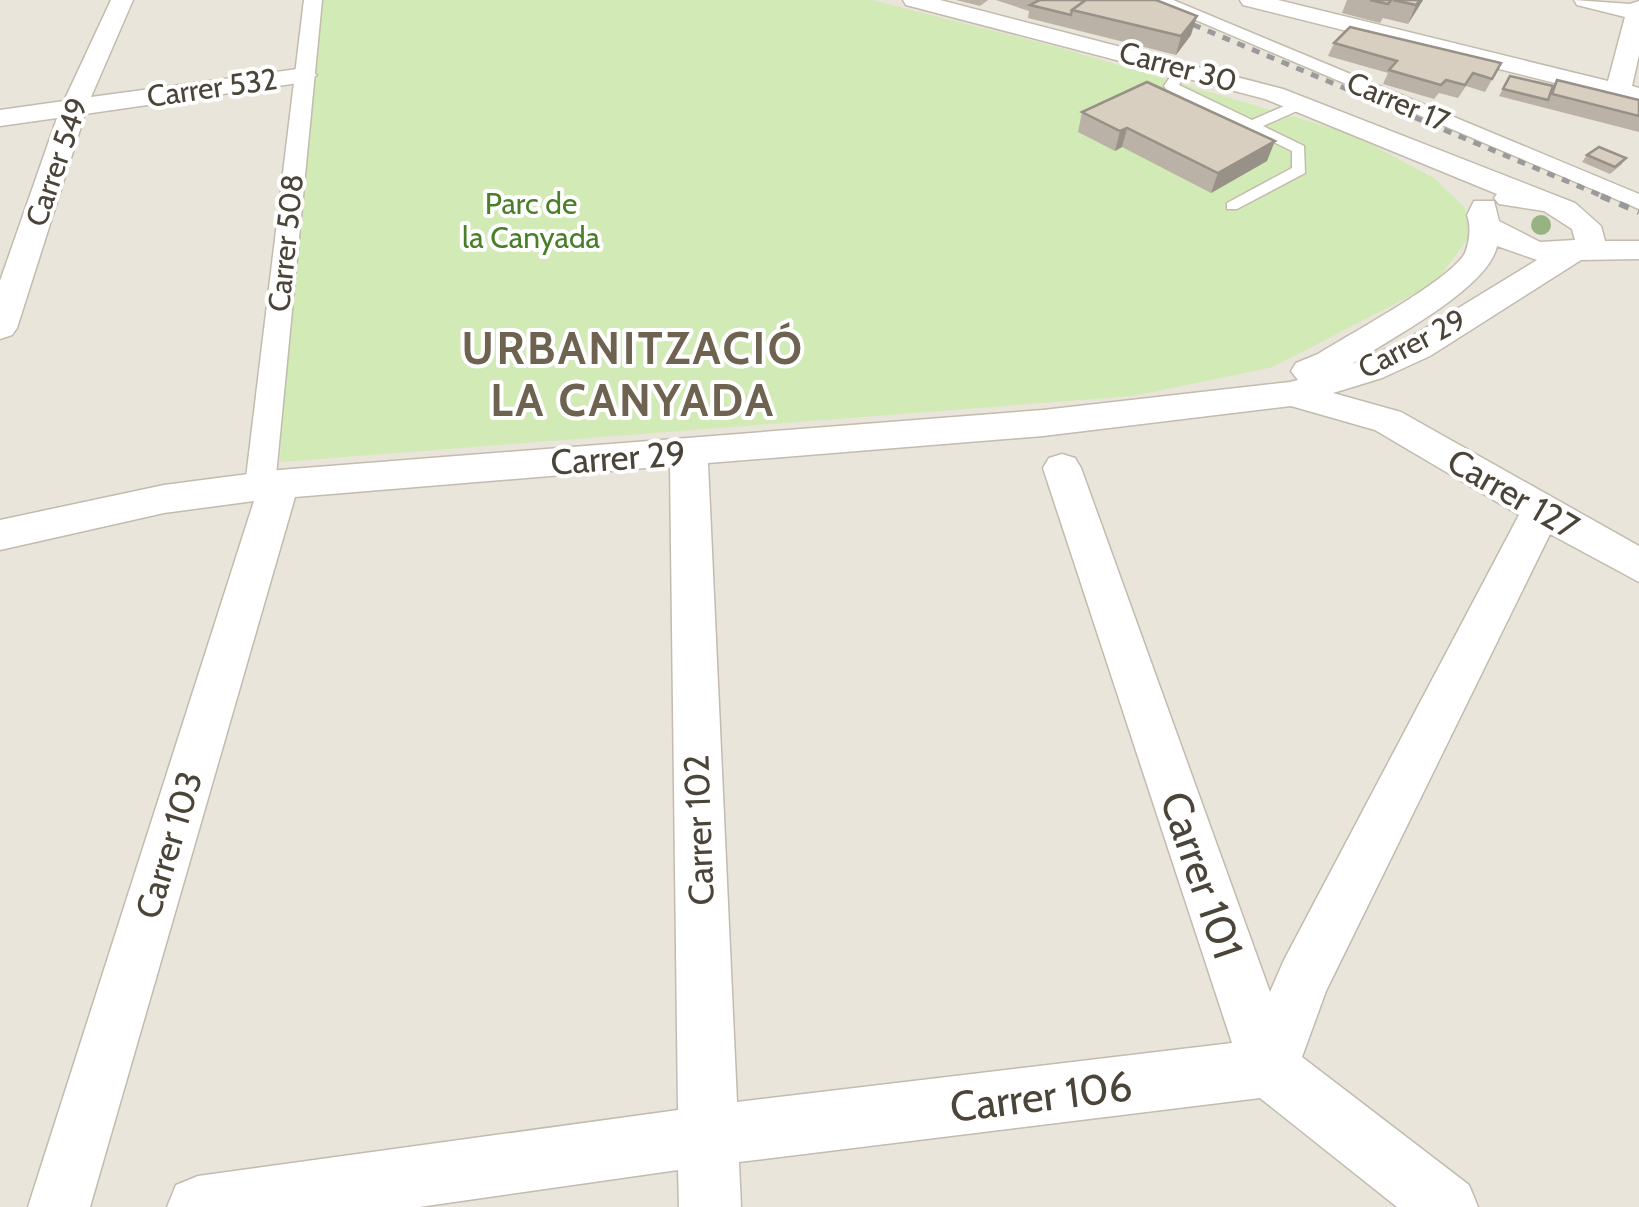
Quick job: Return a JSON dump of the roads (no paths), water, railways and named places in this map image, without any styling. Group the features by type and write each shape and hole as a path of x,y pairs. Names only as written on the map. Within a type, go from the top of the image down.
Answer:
{"street":[{"name":"Carrer 549","path":"0,328 74,107 122,0"},
{"name":"Carrer 508","path":"270,485 313,0"},
{"name":"Carrer 30","path":"914,0 1183,68 1300,104 1545,202"},
{"name":"Carrer 17","path":"1158,0 1639,202"},
{"path":"1251,0 1628,93 1639,12 1585,0"},
{"name":"Carrer 532","path":"0,118 304,75"},
{"name":"Carrer 30","path":"1435,156 1485,216 1517,245 1536,251 1578,250"},
{"path":"1485,216 1501,198 1545,202 1639,239"},
{"path":"1545,202 1583,222 1590,232 1578,250"},
{"name":"Carrer 29","path":"1238,400 1330,362 1453,283 1479,256 1485,216"},
{"path":"1578,250 1639,250"},
{"name":"Carrer 29","path":"5,526 270,485 1141,414 1291,394 1370,370 1418,348 1578,250"},
{"path":"1370,370 1372,385 1388,421"},
{"name":"Carrer 127","path":"1291,394 1388,421 1639,566"},
{"name":"Carrer 102","path":"689,452 710,1207"},
{"name":"Carrer 101","path":"1062,468 1268,1068"},
{"name":"Carrer 103","path":"60,1207 270,485"},
{"path":"1447,1207 1268,1068 1303,979 1542,510"},
{"name":"Carrer 106","path":"198,1207 708,1136 1268,1068"}],"lane":[{"path":"1183,68 1171,86 1255,124 1299,149 1300,170 1232,206"},
{"path":"1255,124 1300,104"}],"railway":[{"path":"1134,0 1607,198"},
{"path":"1601,196 1639,212"}],"district":[{"name":"URBANITZACIÓ LA CANYADA","path":"633,374"}],"park label":[{"name":"Parc de la Canyada","path":"531,221"}]}
